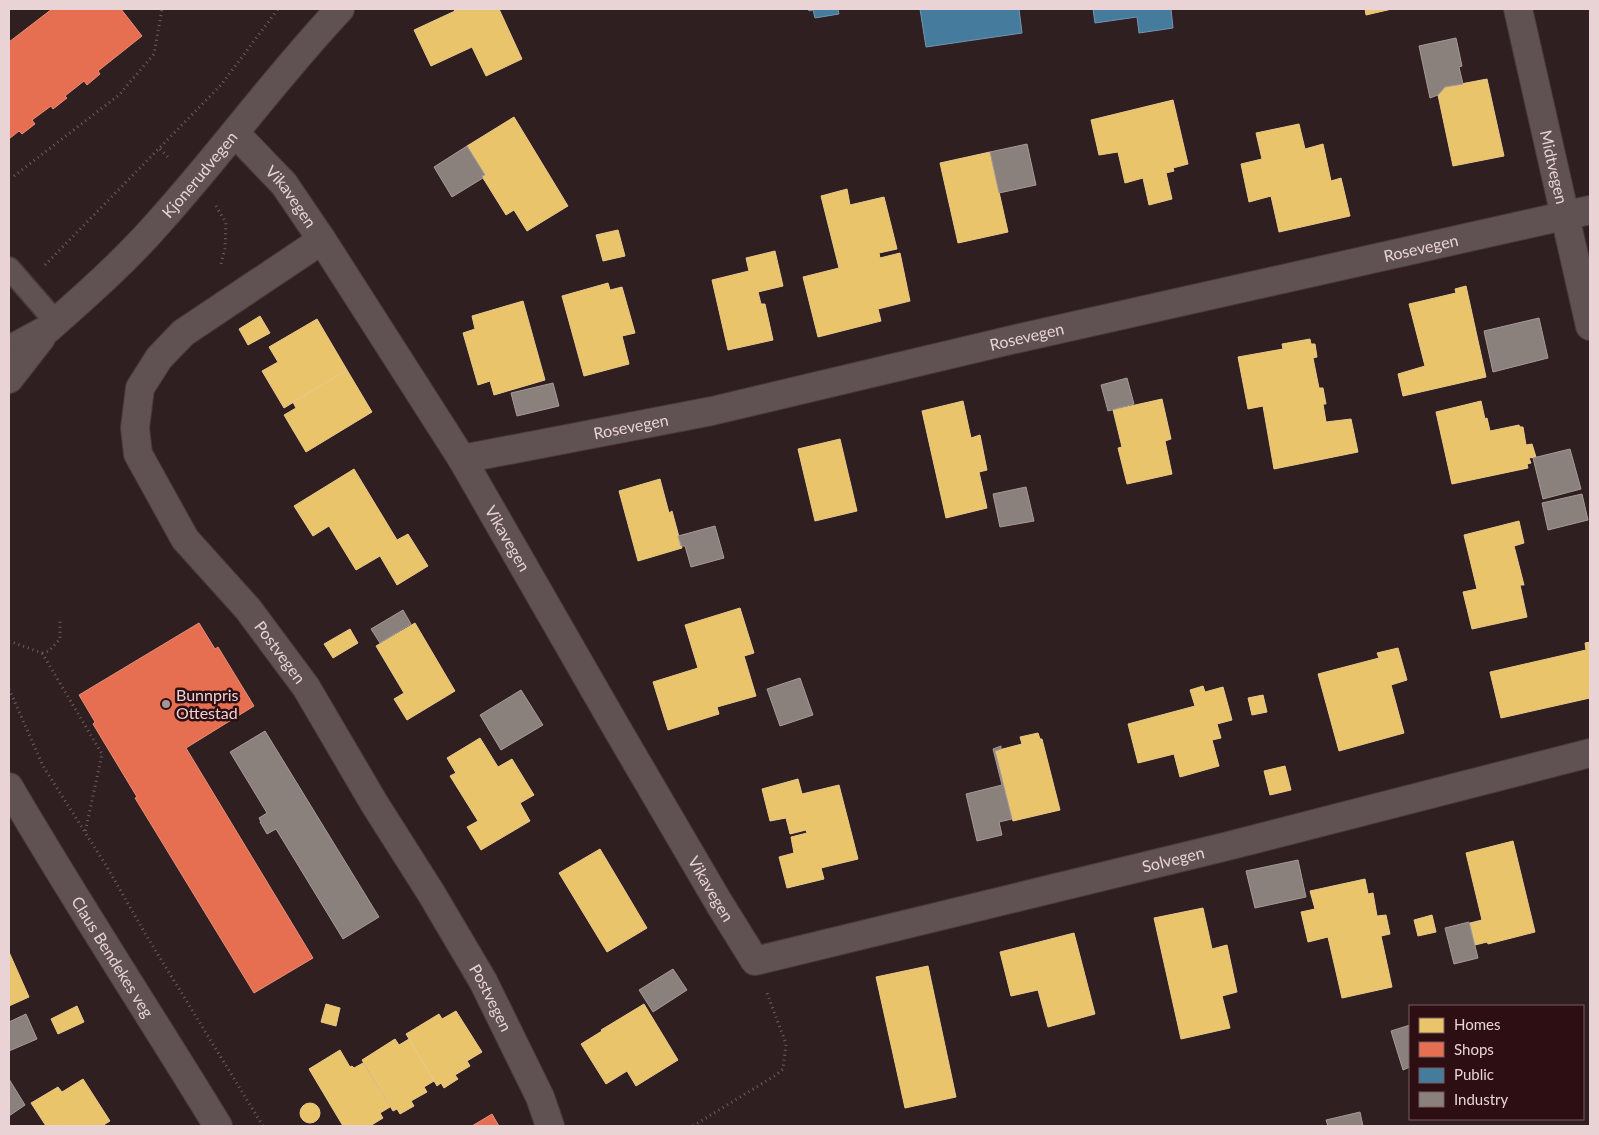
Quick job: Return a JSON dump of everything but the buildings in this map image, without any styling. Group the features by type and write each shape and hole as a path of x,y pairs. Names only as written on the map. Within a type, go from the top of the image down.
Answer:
{"street":[{"name":"Kjonerudvegen","path":"9,379 52,326 109,275 159,222 236,133 308,43 340,9"},
{"name":"Midtvegen","path":"1518,9 1578,213 1590,326"},
{"name":"Vikavegen","path":"236,133 284,184 462,458 620,735 755,961"},
{"name":"Rosevegen","path":"462,458 712,411 1011,340 1578,213"},
{"name":"Postvegen","path":"322,240 184,333 159,358 140,388 135,428 138,454 185,539 248,609 306,687 374,803 431,892 483,981 540,1097 550,1126"},
{"name":"Kjonerudvegen","path":"9,350 52,326"},
{"name":"Solvegen","path":"755,961 1214,849 1590,753"},
{"name":"Claus Bendekes veg","path":"9,787 54,865 218,1126"}],"lane":[{"path":"9,268 24,285 52,326"}],"path":[{"path":"14,176 119,95 154,54 162,9"},
{"path":"24,285 221,86 278,9"},
{"path":"214,201 226,222 225,248 221,264 224,272"},
{"path":"9,641 42,653 50,651 60,639 60,618"},
{"path":"42,653 102,754 85,834"},
{"path":"9,689 43,766 263,1126"},
{"path":"693,1126 783,1069 786,1044 755,961"}],"place":[{"name":"Bunnpris Ottestad","path":"166,704"}]}
